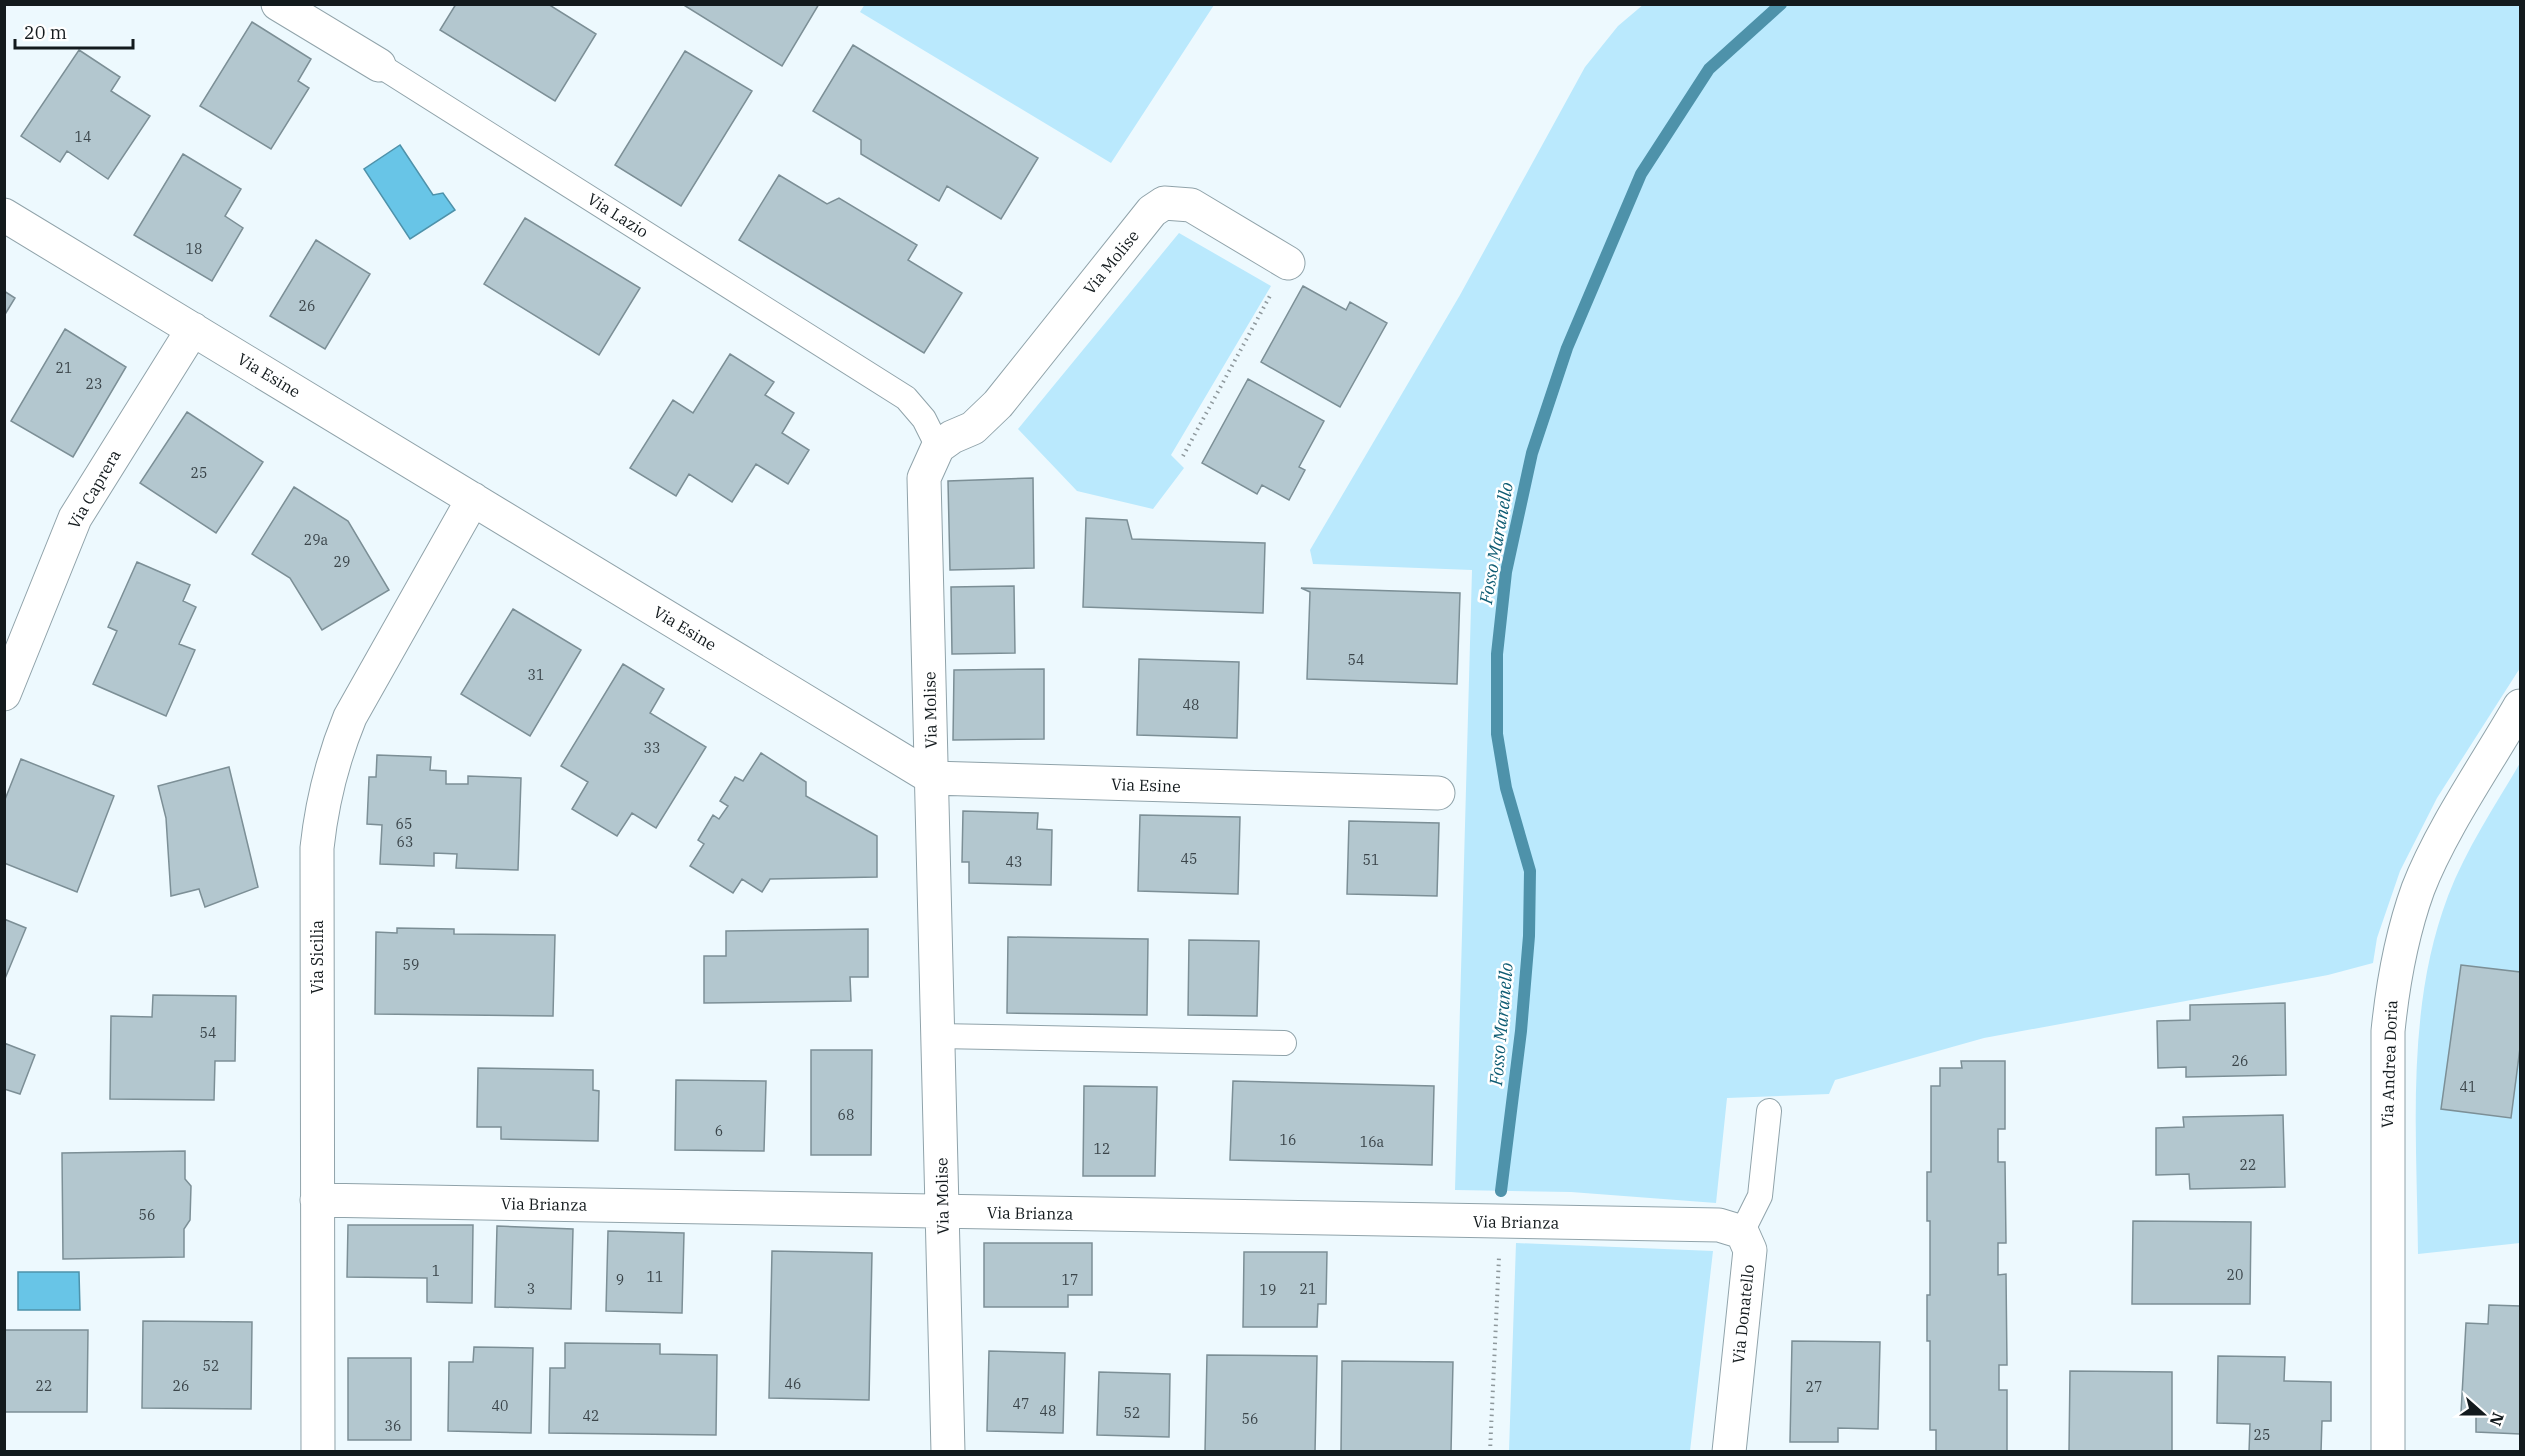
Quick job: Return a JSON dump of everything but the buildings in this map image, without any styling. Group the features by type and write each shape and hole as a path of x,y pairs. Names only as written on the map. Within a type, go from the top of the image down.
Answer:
{"street":[{"name":"Via Lazio","path":"278,4 379,65"},
{"name":"Via Molise","path":"948,1452 924,478 938,447 952,437 974,428 998,404 1152,211 1164,203 1191,205 1288,263"},
{"name":"Via Esine","path":"4,214 932,778 1438,793"},
{"name":"Via Caprera","path":"4,694 75,518 193,329"},
{"name":"Via Sicilia","path":"318,1452 317,848 322,800 334,754 350,717 473,499"},
{"name":"Via Andrea Doria","path":"2388,1452 2388,1031 2393,977 2403,933 2419,887 2440,844 2520,706"},
{"name":"Via Brianza","path":"318,1200 1719,1225 1742,1232"},
{"name":"Via Donatello","path":"1729,1452 1749,1250 1742,1232"}],"lane":[{"name":"Via Lazio","path":"379,65 906,398 924,419 938,447"},
{"path":"938,1036 1284,1043"},
{"path":"1742,1232 1760,1196 1769,1111"}],"path":[{"path":"1183,456 1288,263"},
{"path":"1490,1452 1501,1221"}],"shaded area":[{"path":"865,4 1214,5 1111,163 860,12"},
{"path":"1644,4 2520,5 2520,668 2437,798 2400,871 2377,938 2373,963 2328,975 1984,1038 1835,1080 1829,1094 1727,1098 1716,1203 1571,1192 1455,1190 1472,570 1313,564 1310,550 1460,295 1585,67 1618,26"},
{"path":"1179,233 1271,286 1171,455 1184,468 1153,509 1077,491 1018,429"},
{"path":"2520,763 2520,972 2461,965 2442,1108 2511,1118 2520,1048 2520,1243 2418,1254 2416,1073 2425,983 2434,939 2448,896 2463,861"},
{"path":"1516,1243 1713,1251 1690,1451 1509,1451"}],"water":[{"path":"400,145 433,195 443,193 455,210 410,239 364,169"},
{"path":"18,1272 79,1272 80,1310 18,1310"}],"waterway":[{"name":"Fosso Maranello","path":"1501,1191 1521,1031 1529,936 1530,871 1506,788 1497,734 1497,654 1506,572 1532,453 1567,348 1641,174 1709,69 1781,4"}]}
